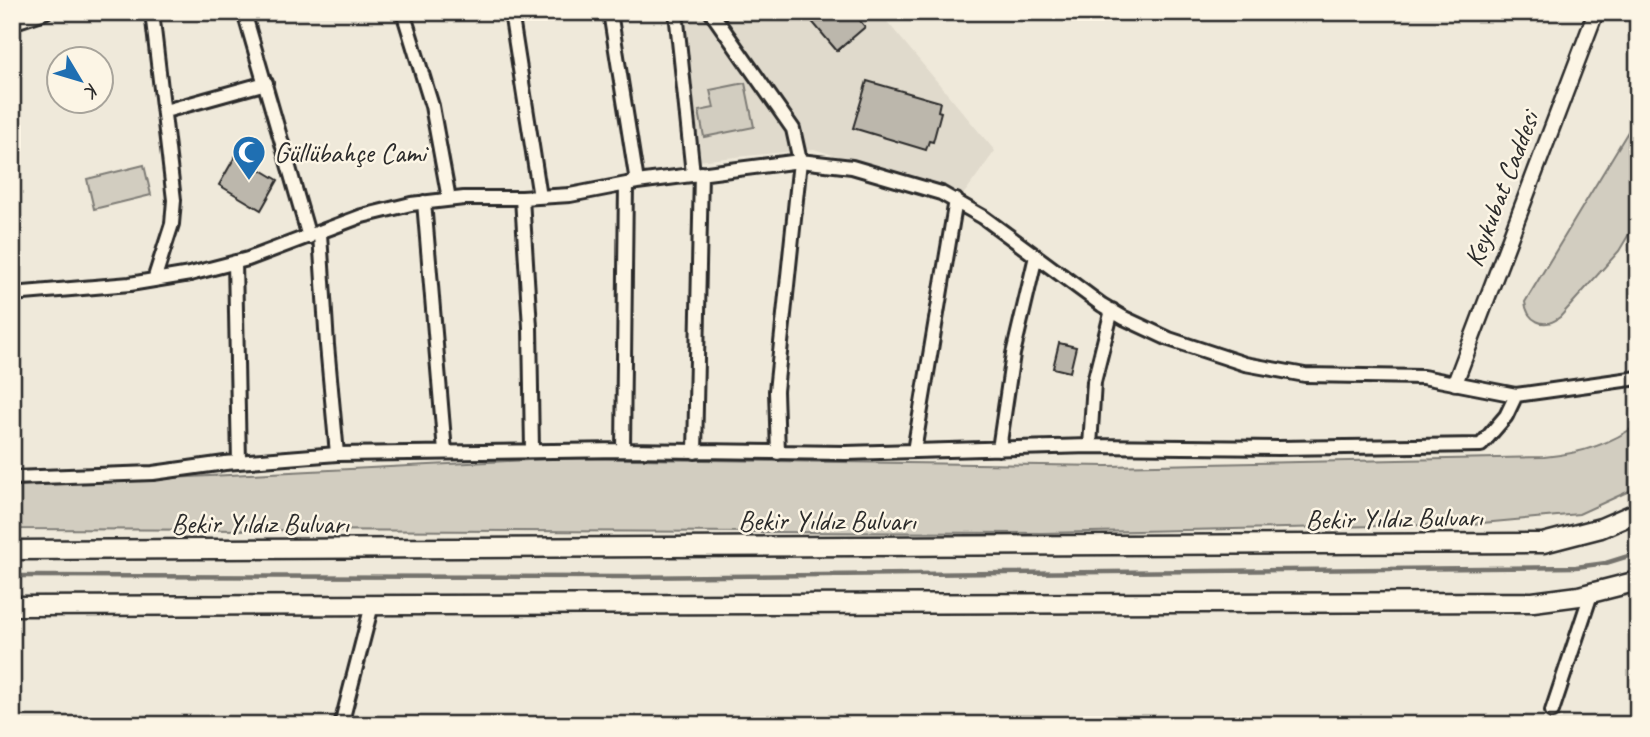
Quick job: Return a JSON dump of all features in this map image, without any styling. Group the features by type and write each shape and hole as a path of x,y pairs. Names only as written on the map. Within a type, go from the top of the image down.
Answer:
{"main road":[{"name":"Bekir Yıldız Bulvarı","path":"12,550 1543,543 1601,528 1638,512"},
{"path":"12,606 1533,602 1591,594 1638,581"}],"street":[{"path":"12,23 45,12"},
{"path":"152,12 174,200 172,224 154,280"},
{"path":"244,12 314,235 337,454"},
{"path":"403,12 432,106 449,199"},
{"path":"511,12 540,197"},
{"path":"610,12 632,183 624,450"},
{"path":"676,12 697,174 695,452"},
{"path":"711,12 793,129 800,161 776,391 778,453"},
{"name":"Keykubat Caddesi","path":"1455,383 1596,12"},
{"path":"164,111 266,83"},
{"path":"12,294 154,280 235,262 362,216 424,202 570,195 632,183 800,161 852,167 941,192 984,217 1112,310 1169,339 1263,369 1305,375 1399,375 1516,396 1638,379"},
{"path":"522,198 530,327 532,450"},
{"path":"914,451 956,200"},
{"path":"424,202 445,453"},
{"path":"999,449 1015,343 1036,256"},
{"path":"235,262 239,462"},
{"path":"1090,446 1094,382 1112,310"},
{"path":"12,478 153,473 239,462 337,454 532,450 778,453 1090,446 1278,448 1481,445 1506,416 1516,396"},
{"path":"1552,711 1591,594"},
{"path":"341,725 372,604"}],"shaded area":[{"path":"683,12 879,12 995,151 963,195 814,149 698,161"},
{"path":"745,83 754,127 704,137 699,111 714,108 710,90"},
{"path":"1638,115 1638,219 1619,251 1560,317 1548,323 1537,322 1526,309 1525,302"},
{"path":"144,165 151,195 94,209 87,179"},
{"path":"1638,424 1638,487 1579,514 1471,524 1042,533 12,529 12,486 567,458 1107,466 1544,457 1593,447 1616,438"}],"building":[{"path":"804,12 853,12 865,27 837,51"},
{"path":"867,81 940,102 938,111 941,112 933,142 929,141 926,150 853,128"},
{"name":"Güllübahçe Cami","path":"236,155 278,180 261,210 219,185"},
{"path":"1059,343 1076,347 1070,372 1053,368"}],"waterway":[{"path":"12,576 632,577 1576,567 1606,563 1638,553"}],"place":[{"name":"Güllübahçe Cami","path":"249,182"}]}
